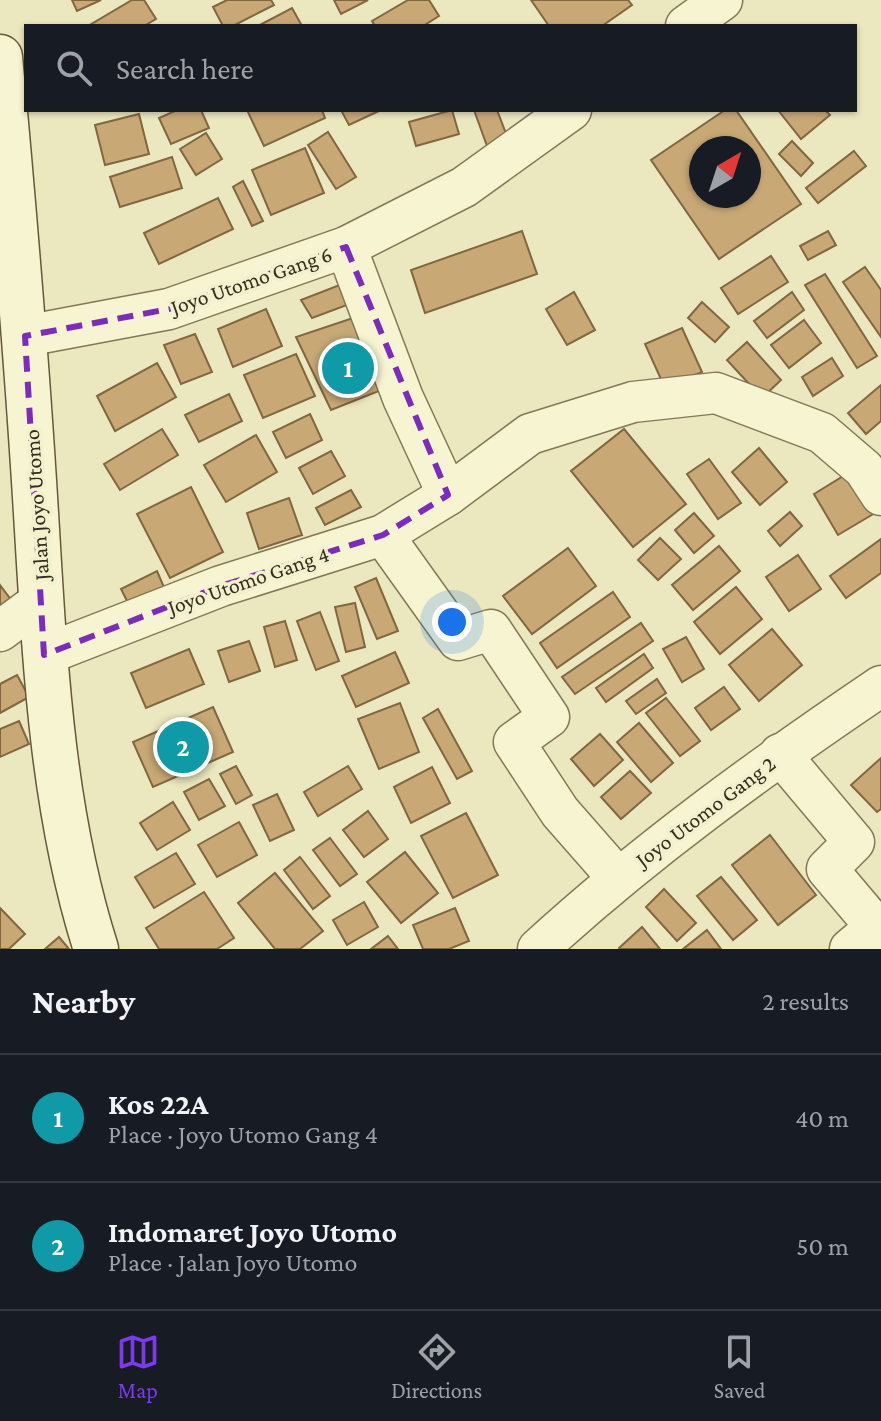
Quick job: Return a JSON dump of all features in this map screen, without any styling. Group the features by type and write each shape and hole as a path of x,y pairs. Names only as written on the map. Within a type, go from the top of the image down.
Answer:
{"main road":[{"name":"Jalan Joyo Utomo","path":"0,57 10,274 25,336 44,655 67,831 96,949"}],"street":[{"path":"689,24 722,0"},
{"name":"Joyo Utomo Gang 6","path":"25,336 169,309 346,247 464,187 568,112"},
{"path":"346,247 403,398 448,495"},
{"name":"Joyo Utomo Gang 4","path":"44,655 221,586 383,535 448,495 530,434 633,402 716,393 822,433 864,469 881,495"},
{"path":"383,535 458,640 491,630 549,717 514,742 560,812 617,877"},
{"path":"0,631 42,600"},
{"name":"Joyo Utomo Gang 2","path":"538,949 617,877 780,754 881,686"},
{"path":"780,754 854,842 827,869 869,933"}],"highlighted area":[{"path":"346,247 448,495 383,535 221,586 44,655 25,336 169,309"}],"building":[{"path":"72,0 101,0 77,11"},
{"path":"132,0 144,0 156,19 147,24 91,24"},
{"path":"227,0 271,0 274,5 237,24 222,24 213,7"},
{"path":"334,0 368,0 341,14"},
{"path":"408,0 429,0 439,16 426,24 374,24 372,21"},
{"path":"531,0 628,0 632,5 605,24 548,24"},
{"path":"292,8 301,24 262,24"},
{"path":"172,112 202,112 209,128 171,144 159,118"},
{"path":"248,112 323,112 325,118 264,146"},
{"path":"342,112 377,112 349,125"},
{"path":"453,112 459,134 416,146 409,122"},
{"path":"475,112 498,112 508,139 487,146"},
{"path":"722,112 737,112 754,136 689,136 689,208 761,208 761,146 801,204 719,259 651,160"},
{"path":"780,112 827,112 830,115 801,139"},
{"path":"139,114 149,154 105,165 95,125"},
{"path":"328,132 356,177 336,189 308,145"},
{"path":"206,133 222,159 196,175 180,149"},
{"path":"792,141 813,163 801,176 779,154"},
{"path":"305,148 324,193 271,215 252,170"},
{"path":"854,151 866,166 818,203 806,188"},
{"path":"172,157 182,188 120,207 110,177"},
{"path":"243,181 263,221 252,226 233,187"},
{"path":"218,198 233,229 159,264 144,233"},
{"path":"522,231 537,274 425,313 411,270"},
{"path":"828,231 836,245 808,260 800,246"},
{"path":"771,256 788,282 738,314 721,288"},
{"path":"865,267 881,290 881,337 843,282"},
{"path":"825,274 877,356 857,368 805,285"},
{"path":"355,279 363,299 312,318 301,300"},
{"path":"574,292 595,330 567,345 546,309"},
{"path":"792,292 804,310 767,338 754,321"},
{"path":"702,302 729,327 715,342 688,318"},
{"path":"266,309 282,346 233,367 218,329"},
{"path":"362,315 394,385 331,410 296,337"},
{"path":"804,320 821,343 789,368 771,345"},
{"path":"682,328 702,372 665,388 645,344"},
{"path":"195,334 212,372 181,384 164,345"},
{"path":"747,342 781,380 762,398 727,360"},
{"path":"296,354 315,396 263,418 244,375"},
{"path":"832,358 843,376 813,396 802,377"},
{"path":"157,363 176,397 115,431 97,396"},
{"path":"881,385 881,421 866,434 848,413"},
{"path":"229,394 242,421 199,442 185,415"},
{"path":"310,414 322,440 286,458 273,432"},
{"path":"162,429 178,455 120,490 104,464"},
{"path":"624,429 686,504 633,547 571,471"},
{"path":"256,435 277,472 226,502 204,465"},
{"path":"759,448 787,482 760,505 732,472"},
{"path":"331,451 345,476 313,494 299,468"},
{"path":"709,459 741,503 718,519 687,474"},
{"path":"850,472 875,513 838,535 814,494"},
{"path":"191,487 223,552 170,578 137,514"},
{"path":"351,490 361,507 325,525 316,508"},
{"path":"289,498 302,535 259,549 247,513"},
{"path":"790,512 802,526 780,546 768,531"},
{"path":"694,513 714,536 694,553 675,530"},
{"path":"660,538 681,559 658,580 638,560"},
{"path":"881,539 881,573 846,598 830,576"},
{"path":"719,546 740,571 693,610 672,585"},
{"path":"568,548 596,586 532,634 503,596"},
{"path":"798,555 821,589 789,611 766,577"},
{"path":"157,571 166,592 131,609 121,589"},
{"path":"376,578 398,631 377,639 355,587"},
{"path":"0,585 18,609 0,622"},
{"path":"736,587 762,619 720,654 694,622"},
{"path":"613,592 630,617 557,668 540,643"},
{"path":"355,603 365,647 346,652 335,607"},
{"path":"320,612 339,661 316,670 297,621"},
{"path":"285,621 297,660 275,667 264,627"},
{"path":"641,623 653,641 575,694 562,677"},
{"path":"772,629 802,665 759,701 729,665"},
{"path":"686,637 704,669 682,682 663,649"},
{"path":"249,641 260,671 229,682 218,651"},
{"path":"189,649 204,684 146,708 131,673"},
{"path":"395,652 409,683 356,707 342,676"},
{"path":"644,654 653,668 606,702 596,688"},
{"path":"17,675 29,697 0,713 0,684"},
{"path":"657,679 666,693 636,714 626,701"},
{"path":"724,687 740,709 711,730 695,708"},
{"path":"666,698 700,741 680,756 646,713"},
{"path":"400,703 419,752 379,769 358,719"},
{"path":"213,707 233,752 153,787 133,742"},
{"path":"438,709 472,771 457,779 423,718"},
{"path":"19,721 29,744 0,757 0,729"},
{"path":"639,723 673,763 651,782 617,742"},
{"path":"600,734 623,760 594,786 571,759"},
{"path":"881,758 881,809 877,812 851,785"},
{"path":"236,766 252,795 236,804 220,774"},
{"path":"348,766 362,789 318,816 304,792"},
{"path":"432,767 450,803 411,823 394,787"},
{"path":"630,771 651,793 621,819 601,797"},
{"path":"209,779 225,806 199,820 184,792"},
{"path":"277,794 294,830 270,841 253,805"},
{"path":"173,802 190,830 157,850 140,823"},
{"path":"368,811 388,839 364,857 343,830"},
{"path":"466,813 498,875 453,898 421,836"},
{"path":"239,822 257,855 217,877 198,845"},
{"path":"770,835 816,895 778,925 732,865"},
{"path":"330,838 357,874 340,886 313,850"},
{"path":"405,852 438,893 401,923 367,882"},
{"path":"176,853 195,884 154,908 135,877"},
{"path":"300,857 330,896 313,909 284,870"},
{"path":"275,873 323,931 300,949 275,949 238,903"},
{"path":"721,877 757,920 733,940 697,896"},
{"path":"664,889 696,923 677,941 646,907"},
{"path":"204,892 234,938 217,949 159,949 146,928"},
{"path":"364,902 378,927 347,945 333,920"},
{"path":"0,908 25,934 9,949 0,949"},
{"path":"455,908 469,941 449,949 423,949 413,925"},
{"path":"642,927 660,949 619,948"},
{"path":"707,930 721,949 683,949"},
{"path":"388,936 398,949 371,949"},
{"path":"59,937 69,949 45,949"}],"place":[{"name":"Kos 22A","path":"348,368"},
{"name":"Indomaret Joyo Utomo","path":"183,747"}]}
